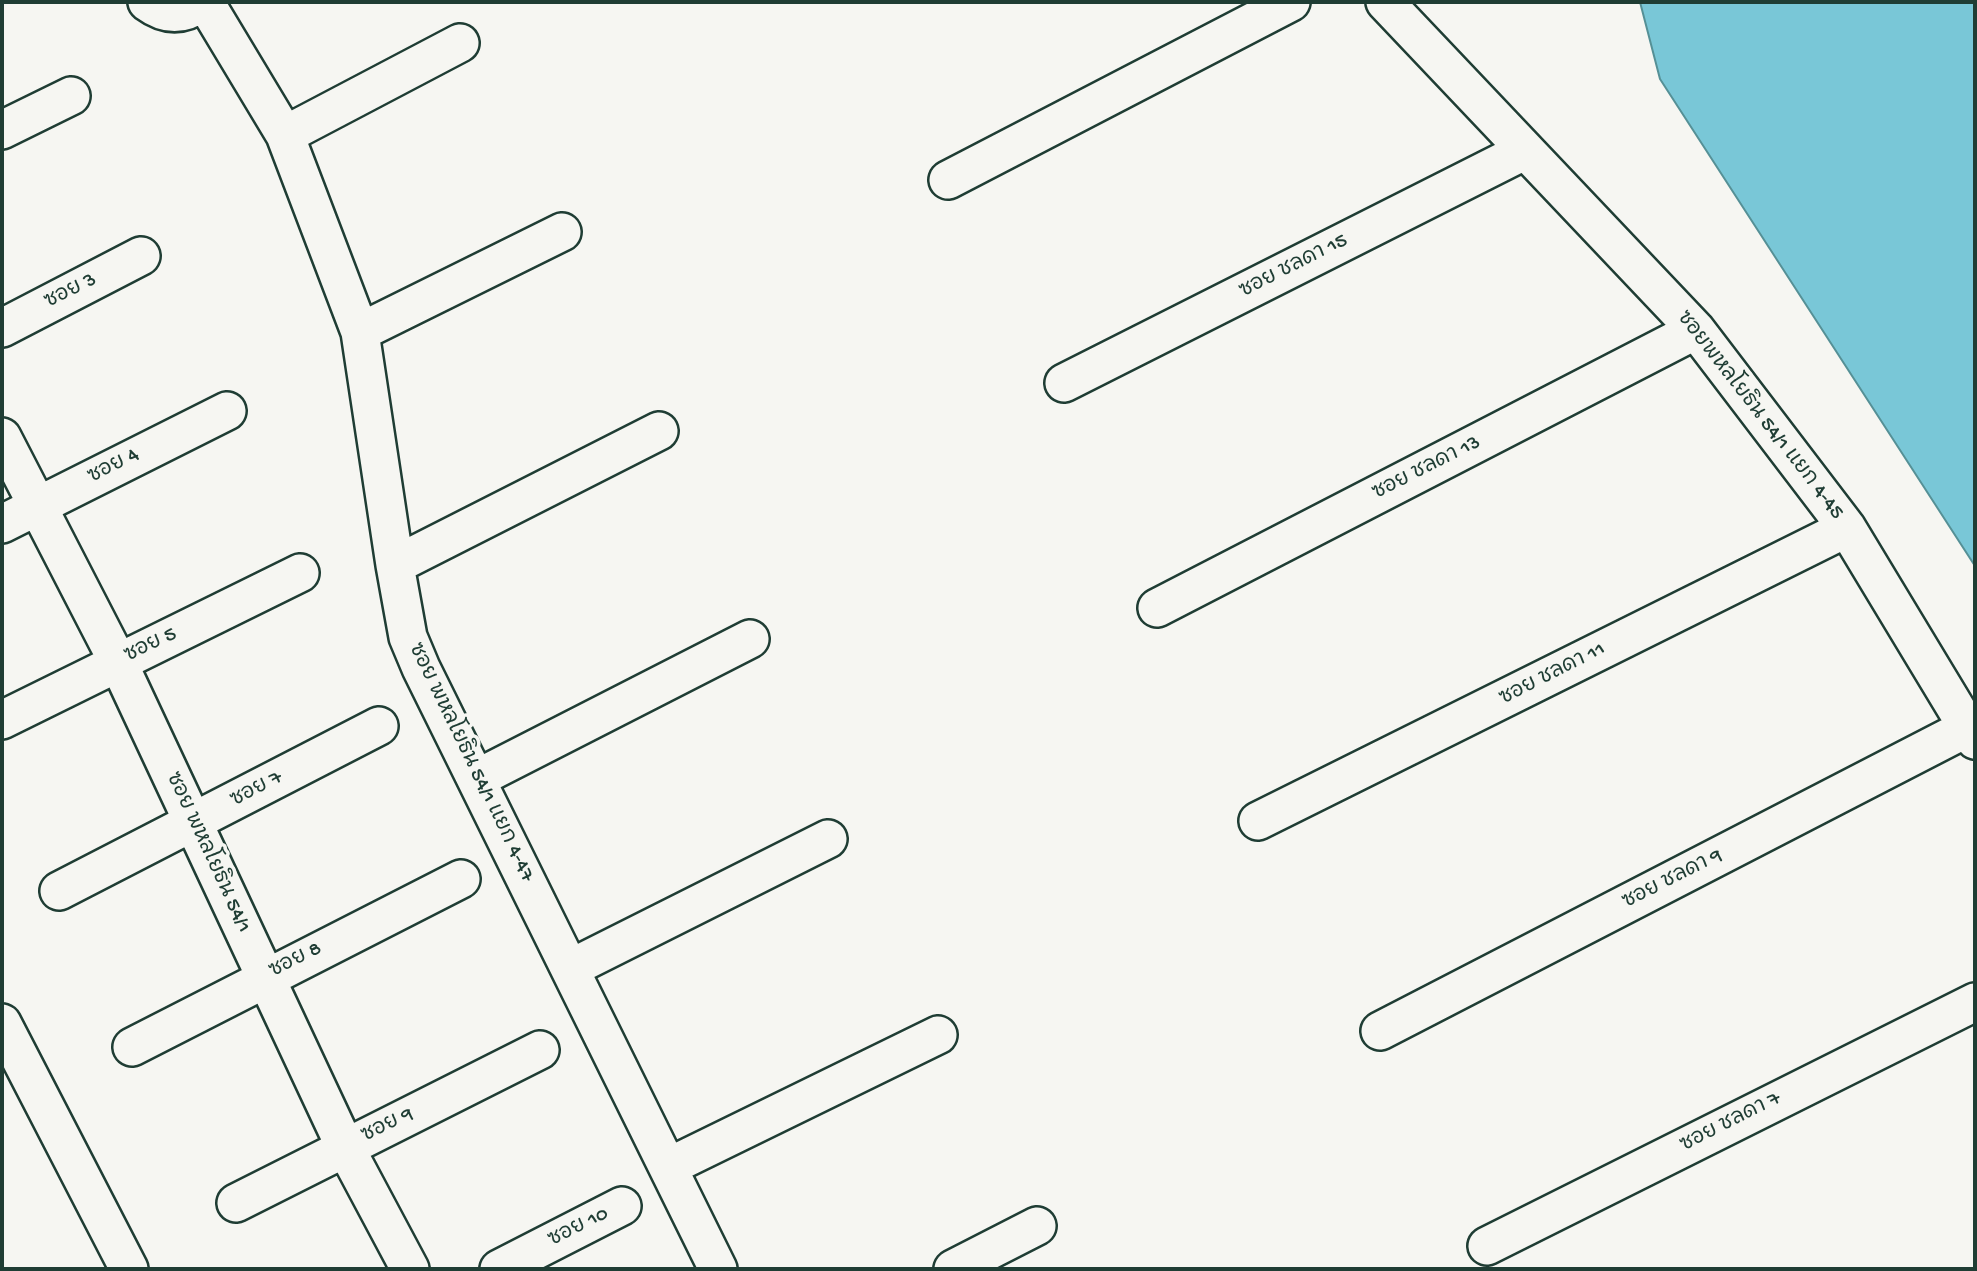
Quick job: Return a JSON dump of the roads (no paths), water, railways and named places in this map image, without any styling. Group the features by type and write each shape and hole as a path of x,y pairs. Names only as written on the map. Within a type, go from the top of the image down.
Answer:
{"street":[{"path":"147,2 158,10 175,13 191,10 204,2"},
{"name":"ซอย พหลโยธิน 54/1 แยก 4-47","path":"204,2 285,135 360,332 408,637 718,1269"},
{"path":"948,180 1291,2"},
{"name":"ซอยพหลโยธิน 54/1 แยก 4-45","path":"1385,2 1696,330 1847,528 1971,734"},
{"path":"285,135 460,43"},
{"path":"2,130 71,96"},
{"name":"ซอย ชลดา 15","path":"1064,383 1524,151"},
{"path":"360,332 562,232"},
{"name":"ซอย 3","path":"2,328 141,256"},
{"name":"ซอย ชลดา 13","path":"1157,608 1696,330"},
{"name":"ซอย 4","path":"2,524 227,411"},
{"path":"395,565 659,430"},
{"name":"ซอย พหลโยธิน 54/1","path":"2,437 118,662 345,1147 410,1269"},
{"name":"ซอย ชลดา 11","path":"1258,821 1847,528"},
{"name":"ซอย 5","path":"2,720 300,573"},
{"path":"476,779 750,639"},
{"name":"ซอย 7","path":"59,891 379,726"},
{"name":"ซอย ชลดา 9","path":"1380,1031 1971,734"},
{"path":"571,968 828,839"},
{"name":"ซอย 8","path":"132,1046 461,878"},
{"name":"ซอย ชลดา 7","path":"1487,1246 1975,1002"},
{"path":"2,1023 129,1269"},
{"path":"668,1167 938,1035"},
{"name":"ซอย 9","path":"236,1203 540,1050"},
{"name":"ซอย 10","path":"499,1269 622,1206"},
{"path":"953,1269 1037,1226"}],"water":[{"path":"1640,2 1975,2 1975,566 1660,79"}]}
